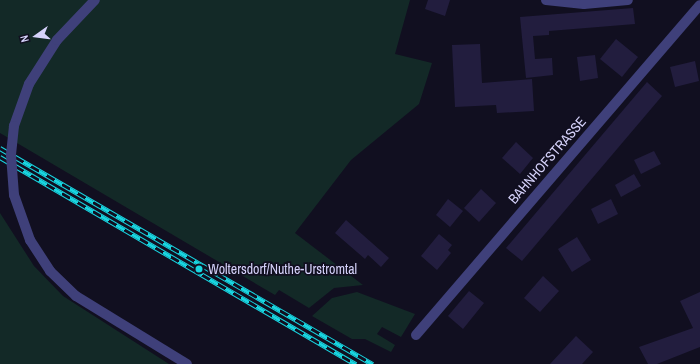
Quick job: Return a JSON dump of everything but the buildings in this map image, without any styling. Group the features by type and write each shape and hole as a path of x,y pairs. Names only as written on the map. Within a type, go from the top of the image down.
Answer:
{"street":[{"path":"96,0 54,44 29,84 14,126 11,155 14,195 30,240 50,271 76,296 187,364"},
{"path":"546,0 584,4 628,0"},
{"name":"BAHNHOFSTRASSE","path":"416,335 700,5"}],"green space":[{"path":"0,0 410,0 395,54 432,63 419,104 351,160 295,233 363,285 334,288 309,308 279,290 275,295 0,133"},
{"path":"0,213 34,266 63,296 169,364 0,364"},
{"path":"357,292 415,314 401,337 382,327 377,334 395,345 391,352 365,339 352,339 312,316 332,298"}],"railway":[{"path":"0,148 373,364"},
{"path":"0,157 356,364"}],"place":[{"name":"Woltersdorf/Nuthe-Urstromtal","path":"199,269"}]}
